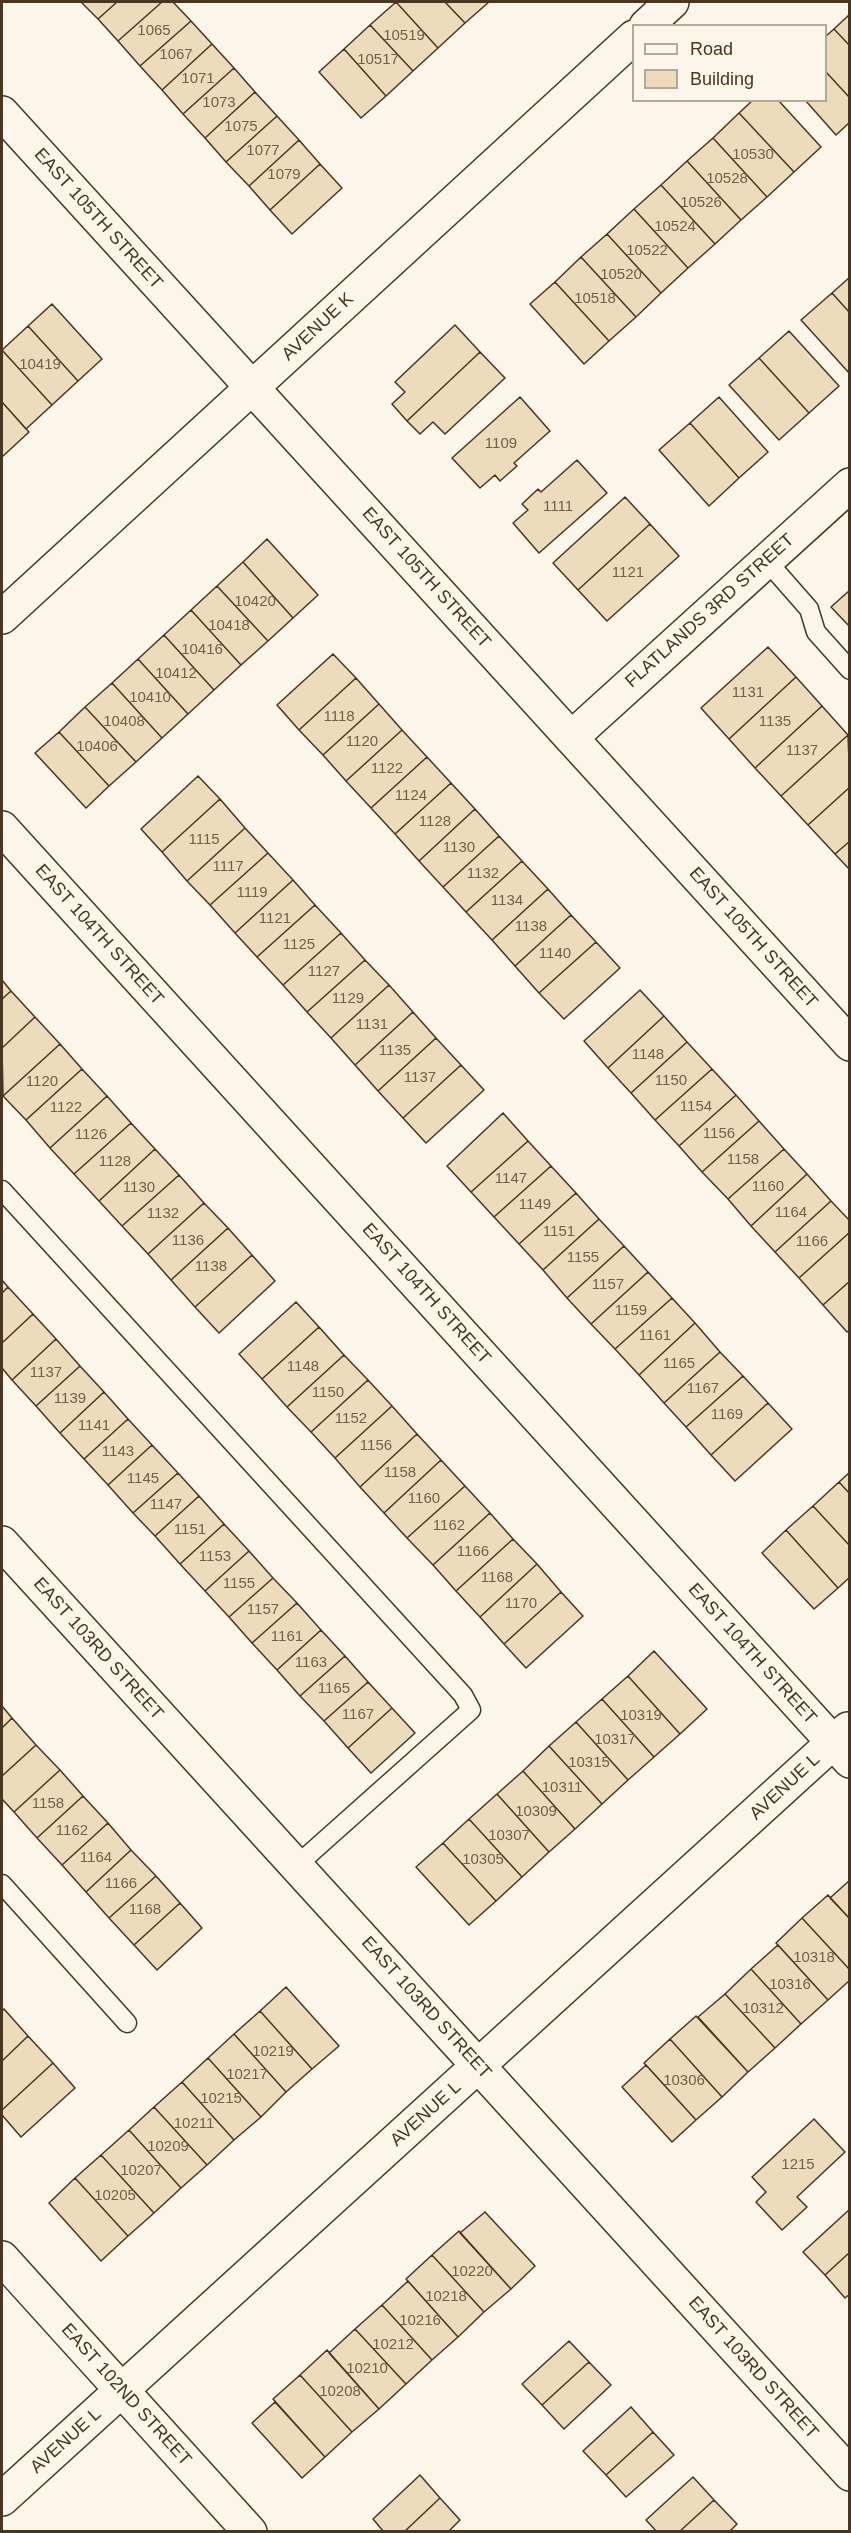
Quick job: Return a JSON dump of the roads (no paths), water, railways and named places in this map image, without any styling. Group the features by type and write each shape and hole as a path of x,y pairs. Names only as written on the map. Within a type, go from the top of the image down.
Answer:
{"street":[{"path":"648,24 672,2"},
{"name":"AVENUE K","path":"2,617 632,38"},
{"name":"EAST 105TH STREET","path":"2,113 849,1044"},
{"name":"FLATLANDS 3RD STREET","path":"571,738 849,485"},
{"name":"EAST 104TH STREET","path":"2,828 844,1744"},
{"name":"EAST 103RD STREET","path":"2,1543 849,2474"},
{"name":"AVENUE L","path":"2,2499 479,2067 844,1744"},
{"name":"EAST 102ND STREET","path":"2,2258 250,2532"}],"lane":[{"path":"766,560 808,609 816,632 849,670"},
{"path":"2,1190 463,1695 471,1710 296,1866"},
{"path":"2,1884 128,2023"}]}
